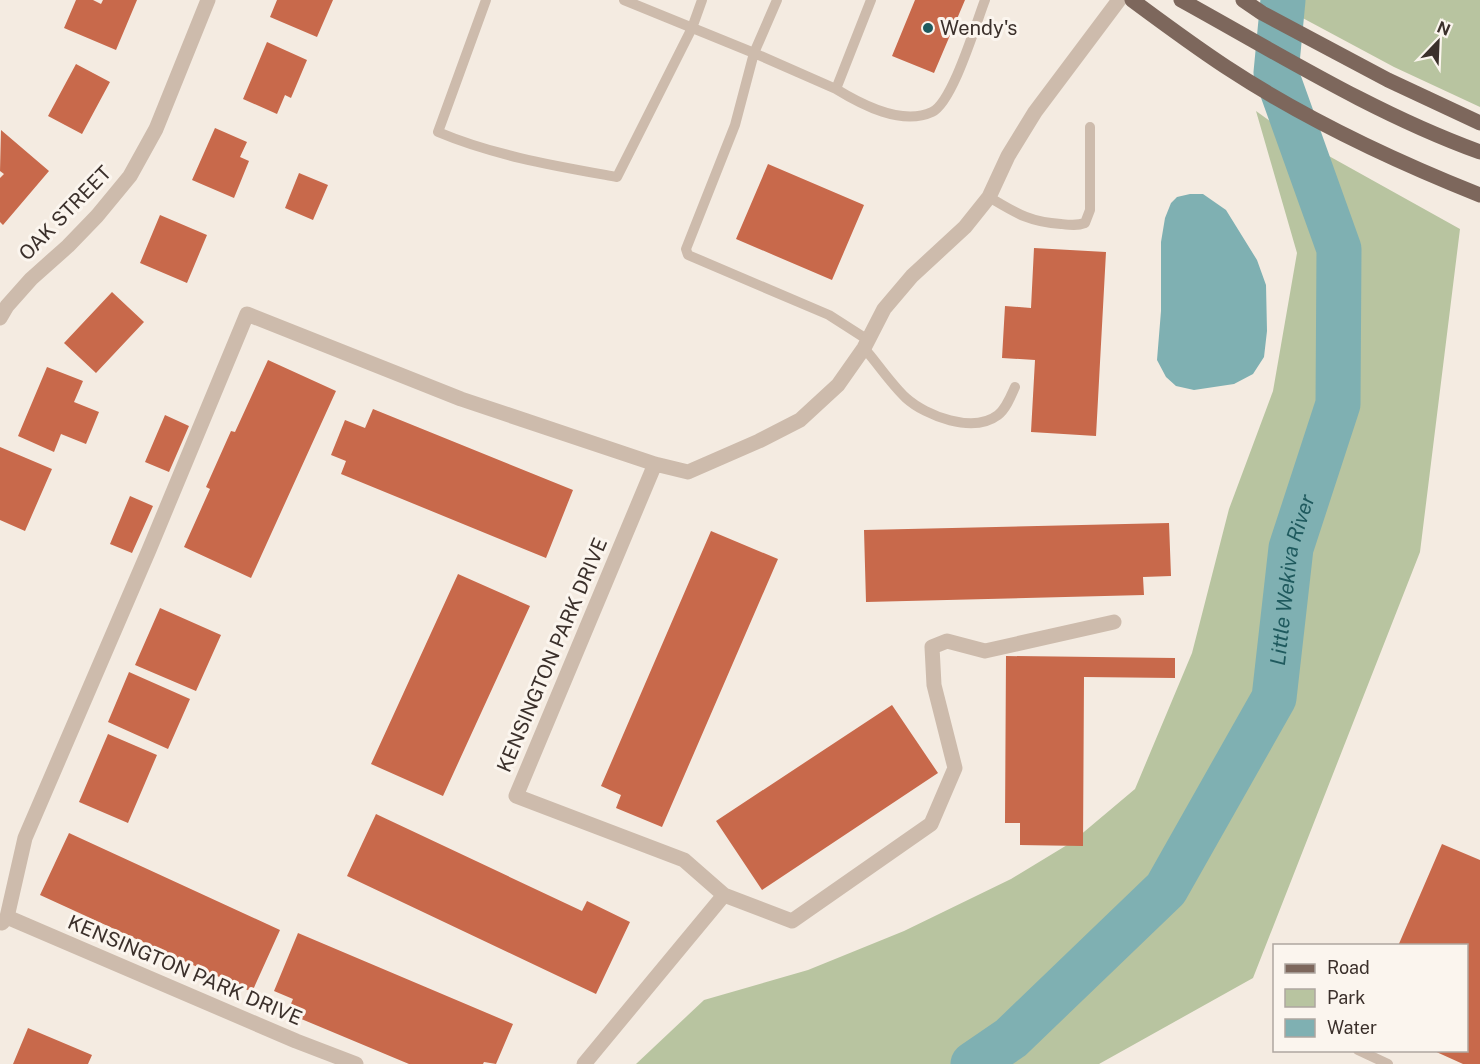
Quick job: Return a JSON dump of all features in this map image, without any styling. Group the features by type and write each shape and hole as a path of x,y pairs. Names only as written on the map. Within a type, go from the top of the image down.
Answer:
{"main road":[{"path":"1132,0 1226,68 1353,140 1480,195"},
{"path":"1181,0 1333,85 1439,138 1480,152"},
{"path":"1243,0 1262,13 1388,80 1480,123"}],"street":[{"name":"OAK STREET","path":"0,318 7,306 31,279 90,224 130,176 156,129 208,0"},
{"path":"3,921 25,838 247,314 461,399 655,464 688,472 800,420 838,385 866,344 884,309 905,284 965,227 989,197 1008,156 1035,112 1119,0"},
{"name":"KENSINGTON PARK DRIVE","path":"655,464 516,796 684,860 724,895"},
{"path":"584,1064 724,895 792,921 931,824 955,768 934,685 932,647 946,641 985,651 1114,622"},
{"name":"KENSINGTON PARK DRIVE","path":"3,921 356,1064"}],"lane":[{"path":"486,0 438,132 469,145 525,159 617,177 692,28 702,0"},
{"path":"624,0 836,89 868,108 912,118 934,111 947,96 985,0"},
{"path":"777,0 754,53 735,125 686,249 688,255 829,315 866,344 907,398 935,416 960,423 981,422 998,416 1009,401 1015,387"},
{"path":"836,89 871,0"},
{"path":"989,197 1025,218 1045,223 1078,225 1085,223 1090,210 1090,127"},
{"path":"1362,1052 1388,1064"}],"green space":[{"path":"1269,0 1480,0 1480,107 1394,67"},
{"path":"1256,111 1284,131 1460,229 1420,552 1253,978 1099,1064 636,1064 704,1000 808,970 904,931 1011,879 1072,842 1135,789 1192,653 1229,509 1273,391 1297,253"}],"water":[{"path":"1203,194 1226,210 1257,260 1266,285 1267,331 1264,357 1253,374 1234,384 1194,390 1176,386 1166,377 1157,360 1161,311 1161,242 1165,218 1171,203 1177,197"}],"building":[{"path":"76,0 93,0 101,4 103,0 137,0 116,50 64,28"},
{"path":"277,0 333,0 317,37 270,17"},
{"name":"Wendy's","path":"915,0 965,0 934,73 892,56"},
{"path":"267,42 307,60 291,98 285,95 277,114 243,99"},
{"path":"76,64 110,82 82,134 48,116"},
{"path":"215,128 247,142 240,157 249,161 234,198 192,180"},
{"path":"1,130 49,171 3,225 0,222 0,178 4,174 0,171"},
{"path":"768,164 864,205 832,280 736,239"},
{"path":"299,173 328,185 313,220 285,208"},
{"path":"160,215 207,235 187,283 140,263"},
{"path":"1034,248 1106,252 1096,436 1031,432 1035,360 1002,358 1005,306 1031,308"},
{"path":"112,292 144,322 96,373 64,343"},
{"path":"268,360 336,391 251,578 184,547 210,489 206,487 231,431 235,432"},
{"path":"47,367 83,381 74,402 99,412 86,444 61,434 54,452 18,436"},
{"path":"373,409 573,490 546,558 341,474 346,461 331,455 345,420 365,428"},
{"path":"165,415 189,426 169,472 145,462"},
{"path":"0,447 52,469 25,531 0,520"},
{"path":"130,496 153,506 132,553 110,544"},
{"path":"1169,523 1171,576 1143,577 1144,595 866,602 864,530"},
{"path":"711,531 778,559 662,827 616,808 621,795 601,786"},
{"path":"458,574 530,606 443,796 371,764"},
{"path":"160,608 221,635 196,691 135,665"},
{"path":"1006,656 1175,658 1175,678 1084,677 1083,846 1020,845 1020,823 1005,823"},
{"path":"129,672 190,699 168,749 108,722"},
{"path":"892,705 938,773 762,890 716,821"},
{"path":"108,734 157,755 128,823 79,802"},
{"path":"376,814 582,911 587,901 630,922 596,994 347,876"},
{"path":"69,833 280,930 252,992 40,895"},
{"path":"1442,844 1480,860 1480,1064 1463,1064 1436,1052 1468,1052 1468,944 1399,944"},
{"path":"298,933 513,1024 496,1064 484,1062 483,1064 409,1064 287,1013 293,999 274,991"},
{"path":"28,1028 92,1055 88,1064 13,1064"}],"waterway":[{"name":"Little Wekiva River","path":"973,1064 1011,1038 1166,889 1274,698 1291,548 1338,404 1339,249 1276,73 1283,0"}],"place":[{"name":"Wendy's","path":"928,28"}]}
